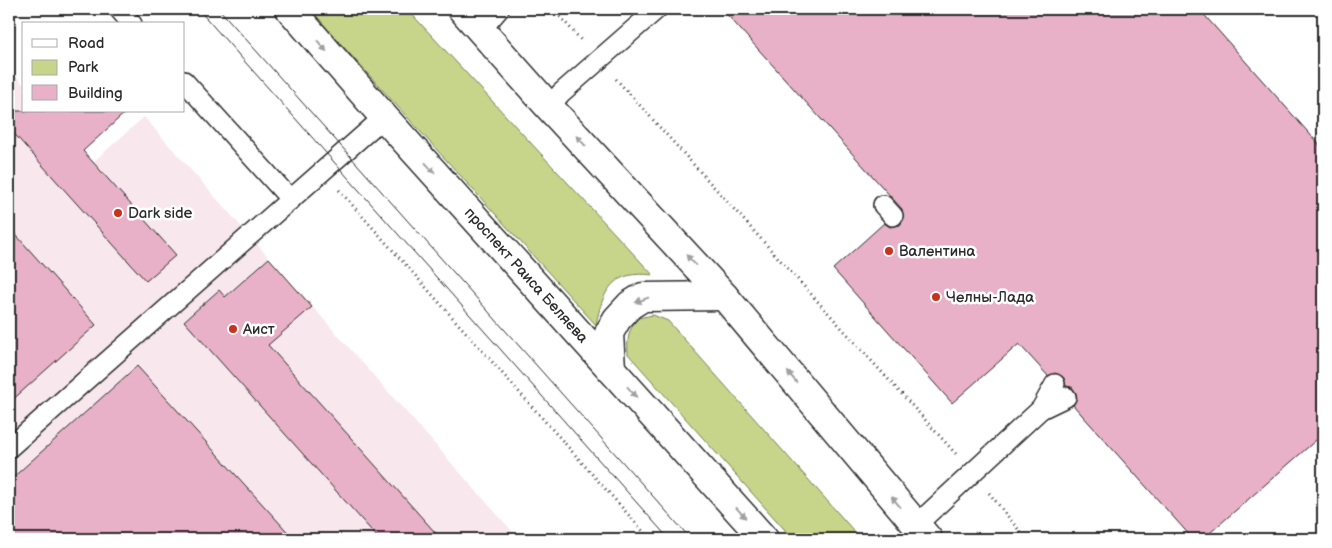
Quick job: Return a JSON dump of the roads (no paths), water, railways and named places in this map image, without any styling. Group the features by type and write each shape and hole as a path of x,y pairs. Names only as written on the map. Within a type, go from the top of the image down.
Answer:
{"street":[{"name":"проспект Раиса Беляева","path":"290,9 764,539"},
{"path":"462,9 549,107 724,296 922,533"},
{"path":"611,369 609,333 617,319 636,301 643,297 658,296 724,296"}],"lane":[{"path":"119,9 130,22"},
{"path":"481,30 499,9"},
{"path":"549,107 561,93 657,9"},
{"path":"185,82 291,200"},
{"path":"9,448 384,116"},
{"path":"922,533 972,472 1061,391"}],"tram line":[{"path":"198,9 669,539"},
{"path":"219,9 691,539"}],"place":[{"name":"Dark side","path":"118,213"},
{"name":"Валентина","path":"889,251"},
{"name":"Челны-Лада","path":"936,297"},
{"name":"Аист","path":"233,329"}]}
